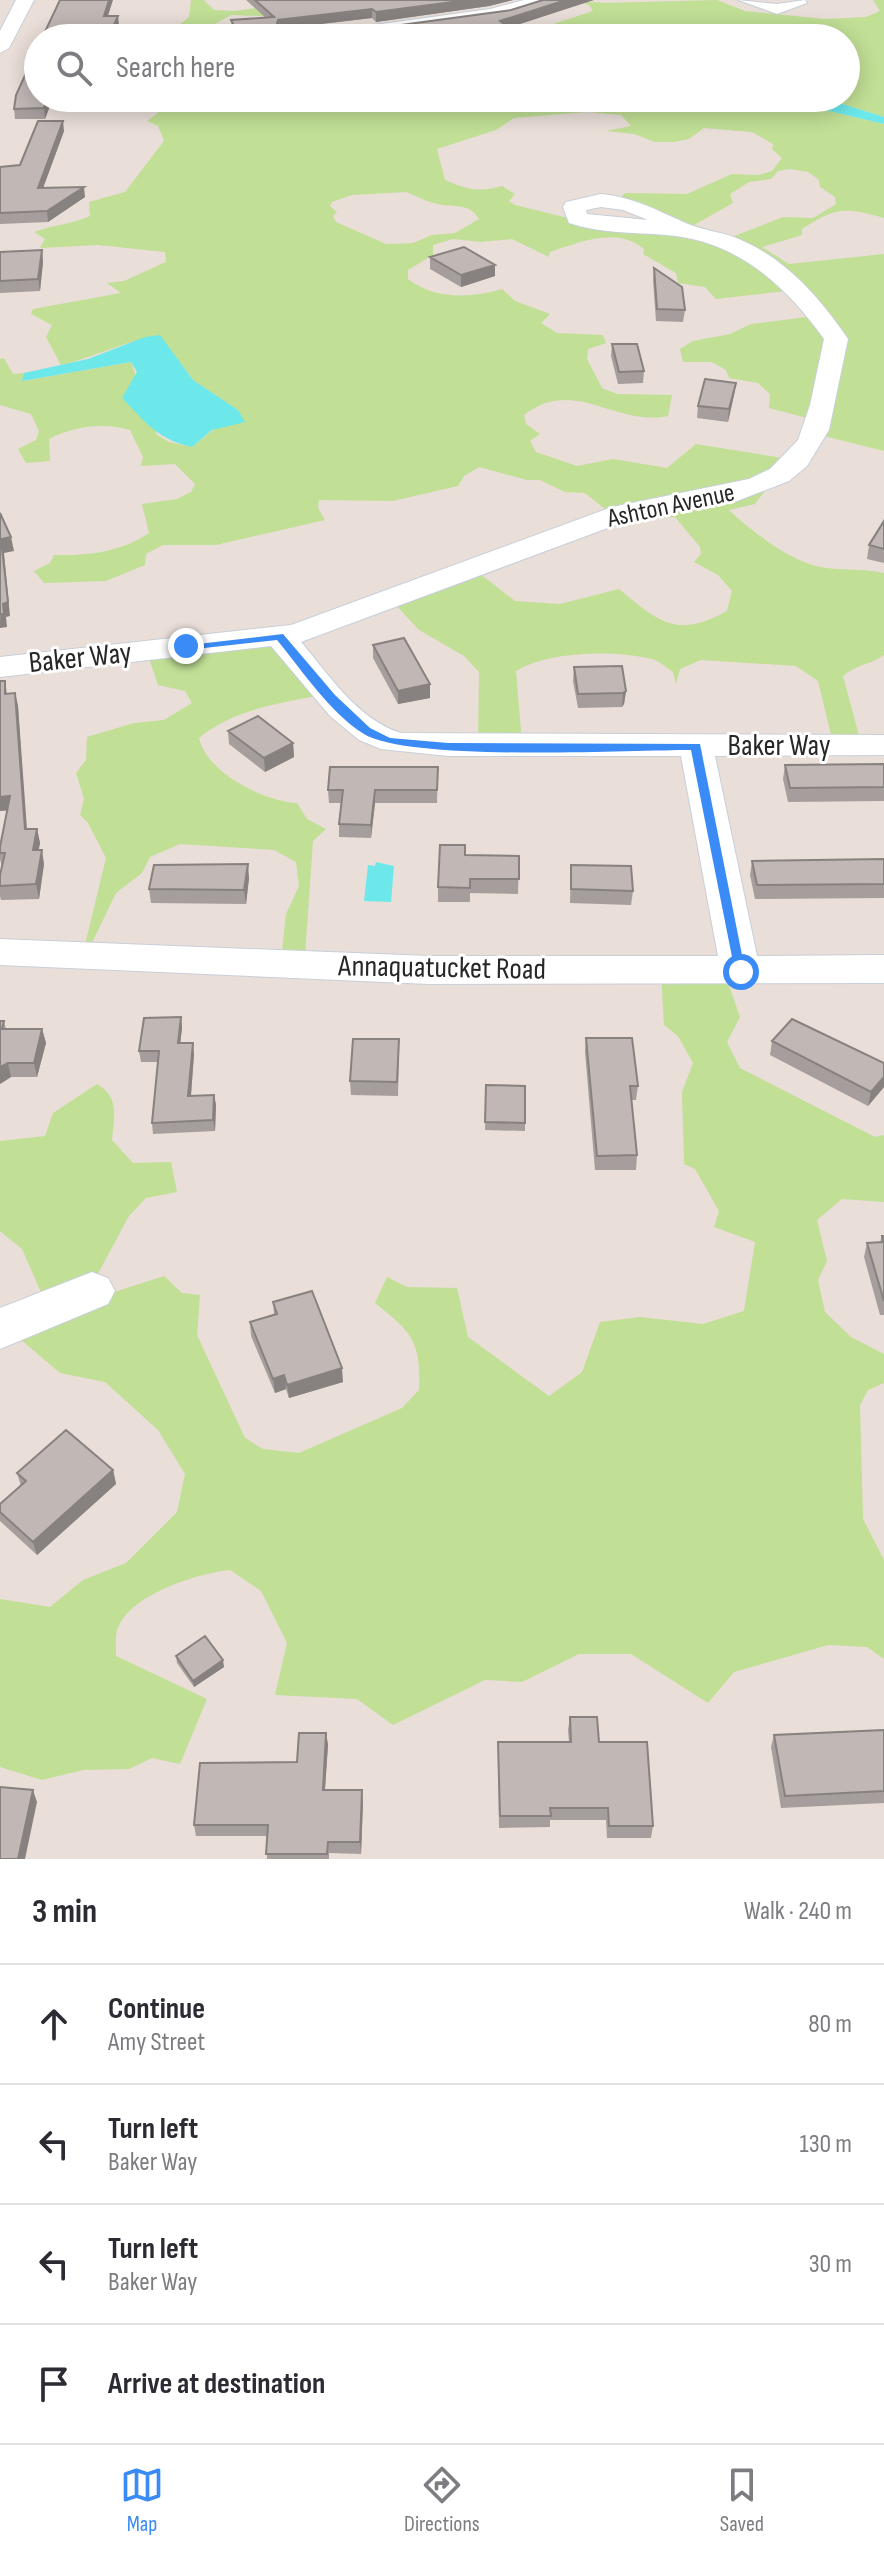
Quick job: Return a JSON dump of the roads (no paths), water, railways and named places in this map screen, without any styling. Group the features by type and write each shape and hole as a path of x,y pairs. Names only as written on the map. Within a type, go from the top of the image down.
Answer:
{"street":[{"path":"0,48 25,0"},
{"path":"418,24 491,14 544,0"},
{"path":"747,0 777,9 798,3"},
{"name":"Ashton Avenue","path":"279,636 368,610 641,508 704,501 760,486 796,464 813,437 836,339 812,303 773,265 746,249 683,230"},
{"name":"Baker Way","path":"0,667 279,636 331,698 366,730 387,741 448,746 884,745"},
{"path":"696,747 741,972"},
{"name":"Annaquatucket Road","path":"0,952 429,970 741,972 884,969"},
{"path":"0,1329 92,1291"}],"water":[{"path":"860,110 884,117 884,124 833,112 860,112"},
{"path":"160,335 193,380 238,410 245,422 212,430 192,447 170,440 153,429 122,398 137,372 131,362 22,381 24,373 88,359 145,337"},
{"path":"376,862 394,866 391,902 364,901 368,865 375,866"}]}
